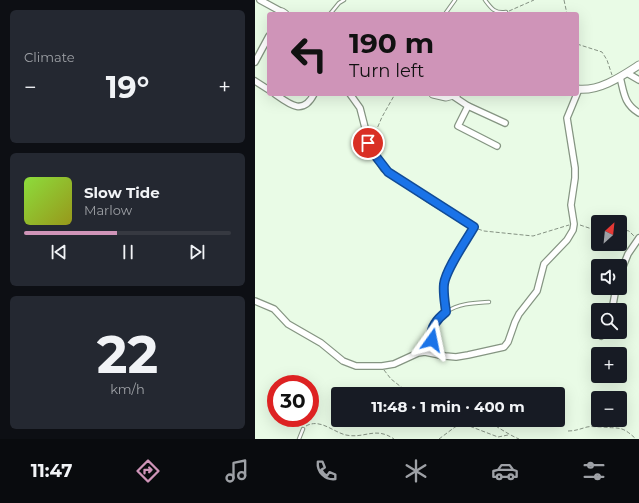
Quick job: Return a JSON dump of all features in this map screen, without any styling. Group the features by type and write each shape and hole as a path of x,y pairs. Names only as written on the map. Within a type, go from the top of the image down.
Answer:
{"street":[{"path":"261,0 280,12"},
{"path":"255,62 267,40"},
{"path":"579,89 600,86 627,73 639,65"},
{"path":"627,73 639,80"},
{"path":"617,78 627,102 631,108 639,113"},
{"path":"255,81 267,89"},
{"path":"278,96 295,107 309,103 313,96"},
{"path":"351,96 360,108 370,147 388,172 474,227 454,261 444,282 446,312 437,320 431,331 432,340 440,355"},
{"path":"456,96 468,106 505,123"},
{"path":"255,301 274,309 286,321 321,344 343,361 356,366 382,366 394,364 418,353 425,352 449,357 468,355 502,348 507,345 519,314 537,291 544,264 567,240 573,230 574,224 571,205 575,168 567,118 575,96"},
{"path":"468,106 458,123 458,126 497,146"},
{"path":"626,259 638,238"}],"lane":[{"path":"332,12 339,3 344,0"},
{"path":"446,12 455,0"},
{"path":"485,0 496,12"},
{"path":"446,312 452,308 465,304 489,302"},
{"path":"299,439 303,429"}],"path":[{"path":"506,12 534,0"},
{"path":"564,0 567,12"},
{"path":"579,45 602,52 617,78"},
{"path":"370,147 382,117 394,96"},
{"path":"474,227 484,231 533,236 574,224 591,229"},
{"path":"627,231 638,238"},
{"path":"382,366 391,379 401,387"},
{"path":"303,429 310,424 319,423 347,435 355,436 379,432 394,439"},
{"path":"439,439 455,427 464,424 498,437 508,435"},
{"path":"568,430 575,431 595,426 606,428 617,427 629,432 636,439"},
{"path":"499,427 508,435 519,439"}],"route":[{"path":"368,143 384,169 474,227 454,261 444,282 446,312 437,320 431,331 432,340"}]}
